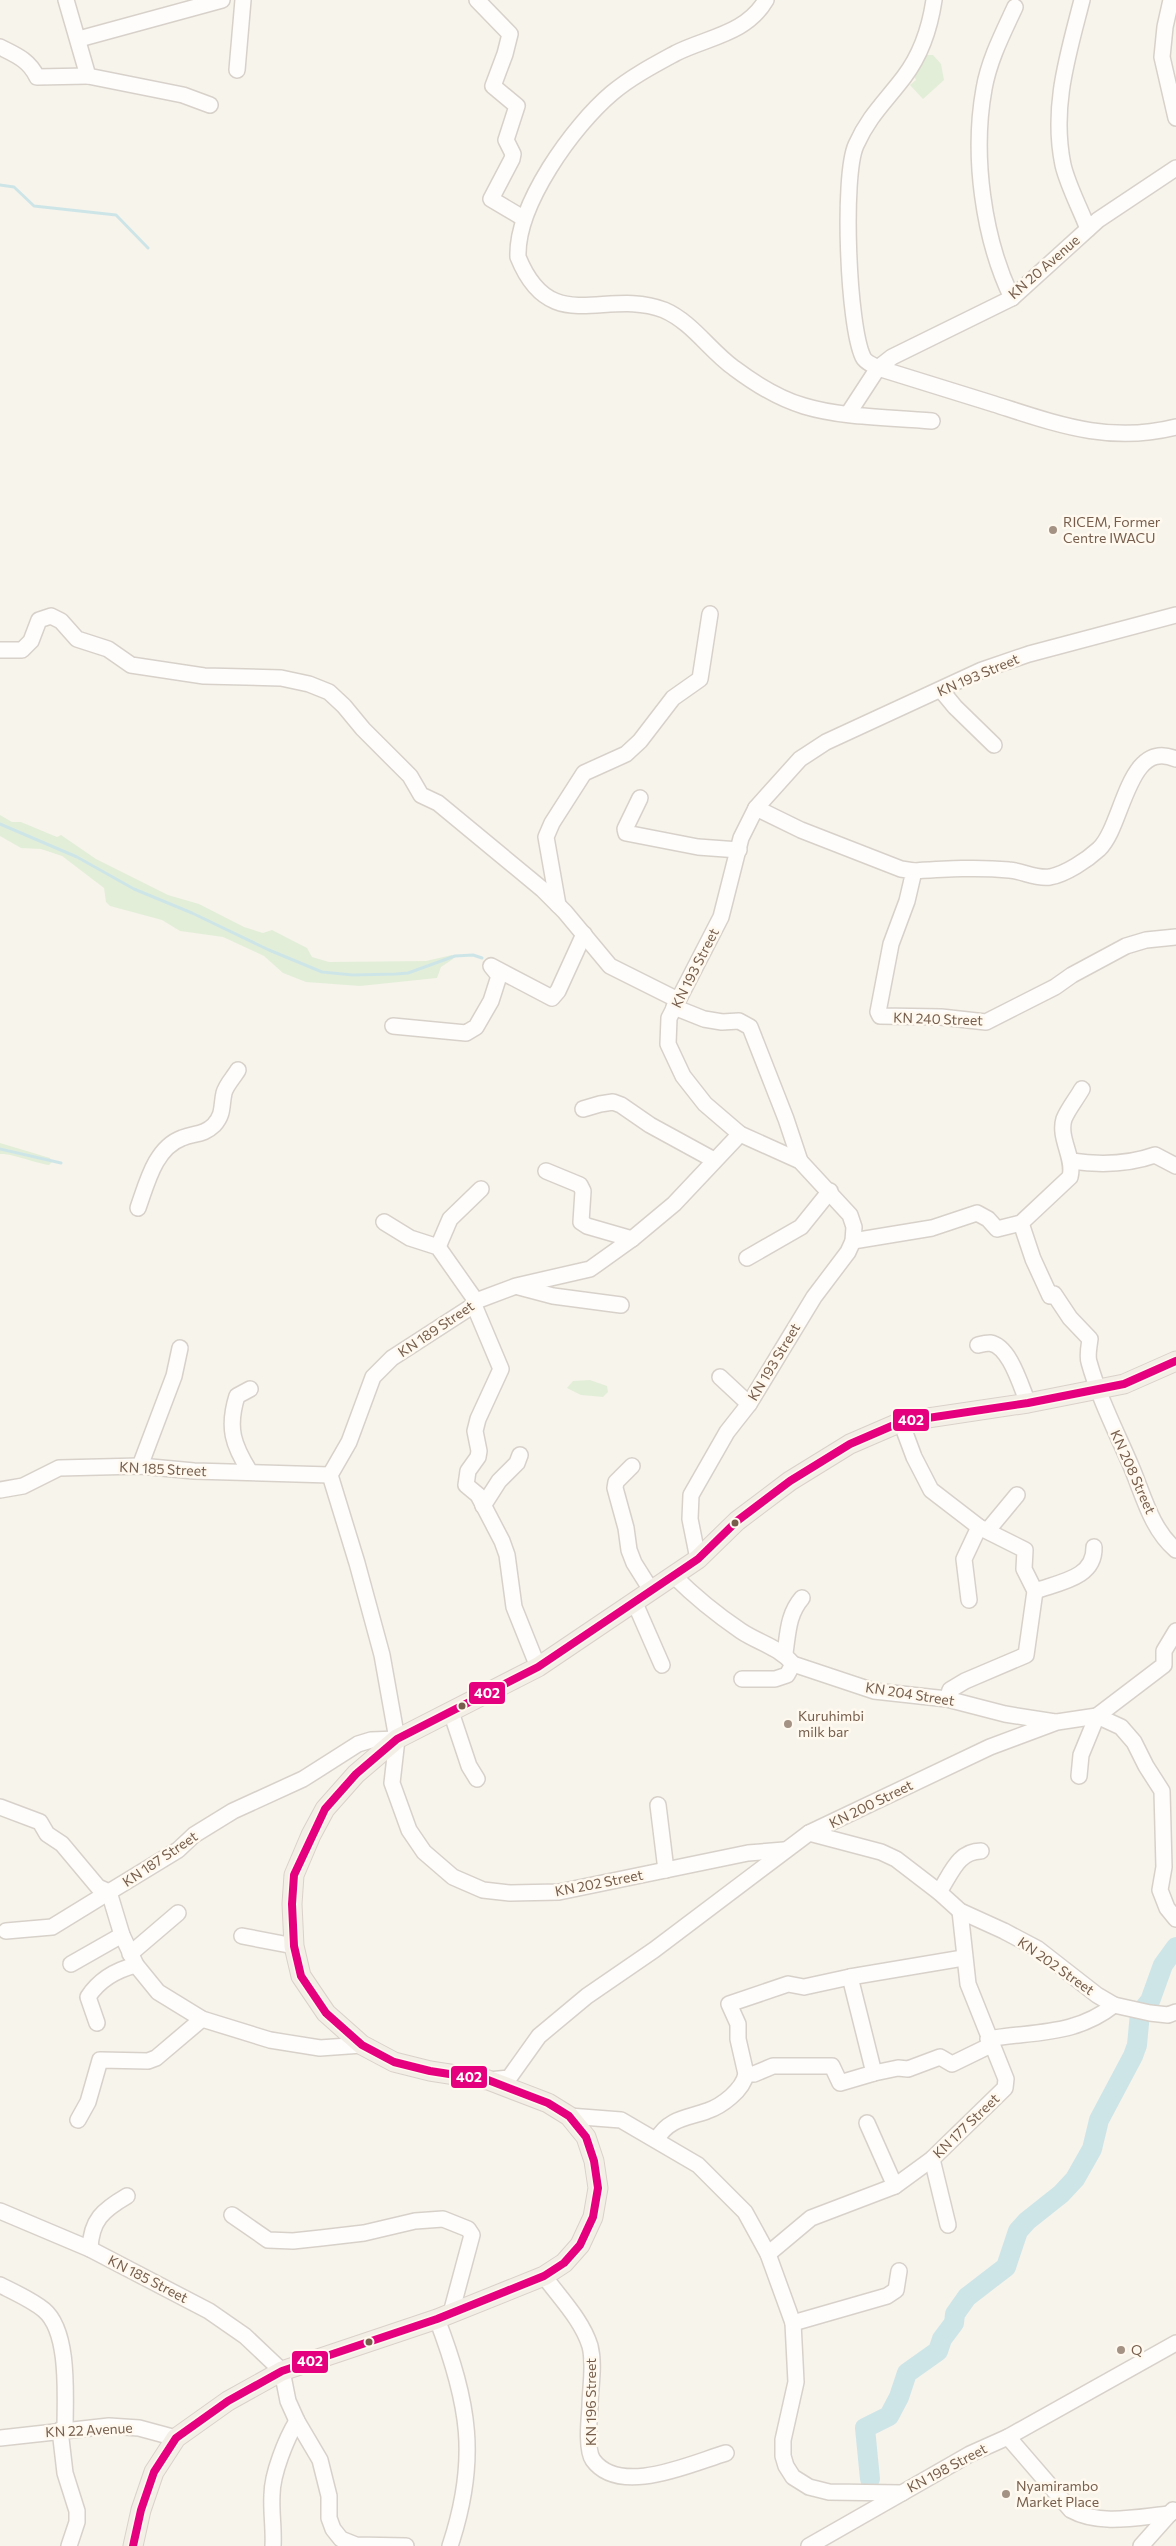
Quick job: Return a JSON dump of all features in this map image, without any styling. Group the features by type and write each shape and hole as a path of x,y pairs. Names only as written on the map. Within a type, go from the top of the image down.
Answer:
{"main road":[{"path":"133,2546 141,2510 154,2472 176,2438 228,2401 282,2371 444,2316 544,2276 564,2263 580,2244 593,2217 598,2188 594,2161 586,2138 568,2116 548,2103 488,2080 430,2071 394,2062 362,2045 326,2013 301,1976 294,1946 292,1904 294,1875 311,1835 325,1809 356,1774 397,1739 538,1667 698,1559 737,1521 790,1481 850,1444 901,1422 1028,1403 1124,1384 1176,1361"}],"street":[{"path":"66,0 79,39 88,76"},
{"path":"79,39 193,3 222,0"},
{"path":"238,70 243,0"},
{"path":"478,0 510,34 493,86 517,106 506,140 512,154 512,159 491,199 524,218"},
{"path":"766,0 742,25 670,57 636,76 603,101 558,155 533,196 524,218 518,258 542,295 555,303 631,305 663,310 691,329 732,367 790,401 848,414 932,421"},
{"path":"934,0 917,56 904,77 880,103 864,128 855,148 849,176 850,273 858,341 864,359 878,368 1078,430 1126,434 1157,432 1176,427"},
{"path":"1082,0 1062,75 1058,113 1064,167 1088,229"},
{"path":"1171,0 1165,28 1162,57 1176,118"},
{"path":"1012,298 1001,275 988,231 981,187 980,134 984,89 994,51 1015,7"},
{"path":"0,47 21,57 32,66 37,77 88,76 183,96 210,104"},
{"name":"KN 20 Avenue","path":"878,368 892,357 1012,298 1088,229 1176,168"},
{"path":"848,414 878,368"},
{"path":"558,905 546,837 552,823 584,773 626,754 640,741 673,698 700,679 710,614"},
{"name":"KN 193 Street","path":"698,1559 690,1519 691,1495 727,1432 749,1404 814,1297 848,1252 853,1241 854,1228 850,1215 830,1191 800,1161 740,1134 704,1104 683,1076 668,1044 669,1018 721,917 741,838 756,808 800,759 826,742 982,670 1029,654 1176,614"},
{"path":"0,650 22,650 31,641 39,620 51,616 61,621 77,639 108,648 131,665 204,676 281,678 309,684 329,692 410,776 421,794 438,803 558,905 610,966 704,1020 722,1022 739,1020 750,1027 786,1119 800,1161"},
{"path":"941,690 955,708 994,745"},
{"path":"756,808 801,830 900,870 914,871 962,867 989,868 1017,870 1043,878 1052,877 1073,868 1099,849 1108,837 1127,787 1144,762 1154,755 1165,754 1176,759"},
{"path":"640,798 625,829 626,833 698,848 739,850"},
{"name":"KN 240 Street","path":"914,871 908,901 891,944 878,1012 880,1016 941,1017 986,1022 1056,987 1072,975 1126,946 1146,940 1176,937"},
{"path":"393,1026 451,1032 470,1031 476,1027 497,987 499,976 491,966 552,998 558,991 584,934"},
{"path":"138,1208 153,1165 172,1142 184,1137 207,1132 215,1124 224,1108 224,1092 238,1070"},
{"path":"853,1241 932,1228 977,1213 988,1219 997,1229 1021,1223 1070,1177 1072,1168 1063,1129 1064,1119 1082,1089"},
{"path":"583,1109 612,1102 621,1104 658,1129 714,1160"},
{"name":"KN 189 Street","path":"330,1475 349,1442 373,1378 392,1358 475,1303 516,1286 590,1269 632,1239 674,1204 740,1134"},
{"path":"1071,1161 1096,1165 1138,1161 1154,1155 1176,1166"},
{"path":"546,1171 580,1185 583,1191 581,1222 587,1226 632,1239"},
{"path":"438,1247 450,1219 482,1189"},
{"path":"747,1258 801,1227 830,1191"},
{"path":"384,1222 410,1238 438,1247 475,1303 501,1369 490,1389 478,1419 476,1431 478,1457 468,1471 466,1485 478,1495 507,1555 514,1607 538,1667"},
{"name":"KN 208 Street","path":"1021,1223 1033,1259 1050,1296 1054,1294 1070,1318 1090,1339 1088,1361 1093,1371 1096,1390 1132,1468 1143,1501 1159,1529 1176,1550"},
{"path":"516,1286 553,1296 621,1305"},
{"path":"978,1345 991,1343 1002,1348 1015,1370 1028,1403"},
{"path":"140,1466 174,1376 180,1348"},
{"path":"720,1377 749,1404"},
{"path":"250,1389 237,1396 230,1425 240,1456 250,1472"},
{"path":"901,1422 914,1457 931,1490 983,1528 1025,1550 1024,1569 1035,1591 1026,1655 965,1681 950,1690 947,1699"},
{"path":"483,1506 499,1481 518,1463 520,1455"},
{"name":"KN 185 Street","path":"0,1490 23,1486 59,1468 140,1466 194,1472 330,1475"},
{"path":"632,1466 616,1482 614,1488 626,1528 629,1550 634,1563 651,1590"},
{"path":"330,1475 357,1562 382,1655 397,1739"},
{"path":"969,1600 964,1558 983,1528 1018,1495"},
{"path":"1035,1591 1087,1570 1094,1559 1094,1547"},
{"name":"KN 204 Street","path":"674,1576 706,1607 743,1632 789,1659 874,1691 947,1699 1005,1714 1057,1722"},
{"path":"742,1679 775,1679 787,1675 790,1617 795,1606 802,1598"},
{"path":"634,1601 662,1665"},
{"path":"1079,1776 1081,1755 1097,1716 1164,1665 1164,1651 1176,1631"},
{"path":"451,1712 468,1766 477,1779"},
{"path":"1097,1716 1121,1727 1134,1742 1162,1791 1164,1867 1160,1890 1167,1908 1176,1919"},
{"name":"KN 200 Street","path":"488,2080 508,2078 539,2036 587,1996 654,1950 809,1833 990,1747 1057,1722 1097,1716"},
{"name":"KN 202 Street","path":"397,1739 392,1783 406,1822 424,1852 453,1877 483,1890 510,1893 559,1892 748,1852 784,1850"},
{"name":"KN 187 Street","path":"362,2045 320,2048 270,2040 202,2019 158,1992 133,1960 122,1934 109,1892 178,1850 194,1835 233,1811 303,1780 358,1744 370,1740 397,1739"},
{"path":"658,1805 666,1870"},
{"path":"0,1807 40,1822 47,1834 62,1844 98,1887 109,1892"},
{"name":"KN 202 Street","path":"809,1833 881,1852 896,1859 939,1892 960,1911 1004,1930 1038,1949 1096,1995 1114,2005 1168,2015 1176,2012"},
{"path":"939,1892 963,1856 970,1851 981,1851"},
{"path":"6,1930 52,1928 109,1892"},
{"name":"KN 177 Street","path":"768,2254 810,2218 895,2186 932,2159 1004,2088 1006,2079 968,1984 963,1958 960,1911"},
{"path":"97,2022 88,1997 98,1984 133,1960 178,1914"},
{"path":"71,1964 122,1934"},
{"path":"242,1936 294,1946"},
{"path":"656,2139 669,2126 687,2115 708,2111 720,2104 744,2084 746,2074 738,2039 738,2024 729,2004 788,1984 804,1987 850,1977 963,1958"},
{"path":"850,1977 874,2073"},
{"path":"746,2074 754,2074 774,2066 832,2066 840,2084 874,2073 908,2069 940,2057 952,2064 990,2042 1053,2032 1082,2025 1114,2005"},
{"path":"78,2120 88,2102 100,2060 148,2061 156,2058 202,2019"},
{"name":"KN 198 Street","path":"568,2116 621,2120 698,2164 722,2186 745,2212 768,2254 793,2323 796,2382 783,2440 783,2456 786,2466 793,2477 809,2487 829,2492 902,2493 970,2454 1008,2437 1176,2343"},
{"path":"867,2123 895,2186"},
{"path":"932,2159 948,2225"},
{"path":"90,2249 91,2233 99,2217 108,2207 127,2196"},
{"name":"KN 185 Street","path":"0,2211 90,2249 209,2311 245,2336 282,2371"},
{"path":"232,2215 268,2240 293,2241 364,2233 415,2221 443,2219 468,2229 472,2236 444,2316 464,2406 468,2453 467,2484 462,2512 450,2546"},
{"path":"793,2323 887,2296 896,2290 899,2271"},
{"name":"KN 196 Street","path":"544,2276 579,2322 590,2347 592,2374 589,2440 592,2459 605,2471 630,2477 664,2473 726,2453"},
{"path":"0,2285 45,2311 60,2334 64,2380 63,2429 65,2473 77,2511 78,2522 69,2546"},
{"path":"282,2371 288,2401 297,2421 320,2460 328,2496 328,2518 333,2529 341,2539 356,2544 406,2546"},
{"path":"273,2546 272,2494 286,2439 297,2421"},
{"name":"KN 22 Avenue","path":"0,2438 63,2429 109,2426 139,2428 176,2438"},
{"path":"1008,2437 1071,2510 1081,2515 1098,2520 1173,2511"},
{"path":"809,2546 902,2493"},
{"path":"1141,2546 1173,2511"}],"green space":[{"path":"918,55 933,55 941,64 944,80 923,99 910,85 916,80 911,69"},
{"path":"0,815 12,822 21,822 57,837 61,835 96,859 168,895 199,904 244,927 263,933 272,930 307,948 312,957 329,962 426,961 452,955 453,959 441,967 437,978 360,986 306,982 283,973 264,956 223,937 180,931 162,920 110,906 106,902 104,888 62,856 41,849 21,848 0,836"},
{"path":"0,1143 50,1158 52,1162 49,1165 0,1154"},
{"path":"590,1380 607,1386 608,1392 603,1397 581,1395 567,1388 573,1381"}],"waterway":[{"path":"0,185 14,187 34,206 116,215 148,248"},
{"path":"0,824 77,857 134,889 322,972 353,975 408,973 455,956 473,955 482,958"},
{"path":"0,1149 61,1163"},
{"path":"870,2479 865,2428 889,2416 899,2397 907,2373 938,2351 942,2339 954,2323 955,2314 967,2297 1006,2267 1018,2231 1027,2221 1061,2194 1075,2179 1092,2149 1099,2120 1133,2056 1137,2045 1140,2013 1150,2001 1163,1965 1176,1947"},
{"path":"1089,2155 1091,2163"}],"transit line":[{"name":"402","path":"133,2546 141,2510 154,2472 176,2438 228,2401 282,2371 437,2319 544,2276 564,2263 580,2245 593,2217 598,2188 594,2161 586,2137 569,2116 548,2103 488,2080 430,2071 394,2062 362,2045 326,2013 301,1976 294,1946 292,1904 294,1875 325,1809 356,1774 397,1739 538,1667 698,1559 737,1521 790,1481 850,1444 901,1422 1028,1403 1124,1384 1176,1361"}],"place":[{"name":"RICEM, Former Centre IWACU","path":"1053,530"},
{"name":"Kuruhimbi milk bar","path":"788,1724"},
{"name":"Q","path":"1121,2350"},
{"name":"Nyamirambo Market Place","path":"1006,2494"}]}
